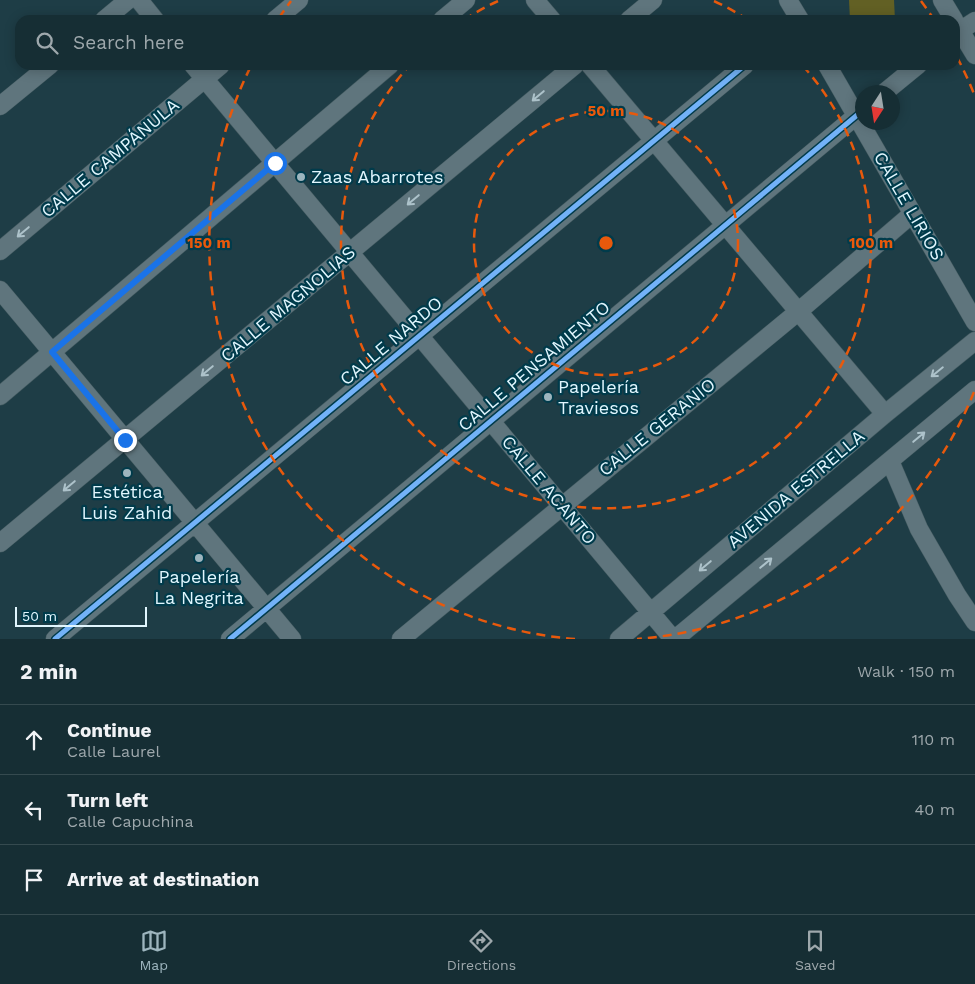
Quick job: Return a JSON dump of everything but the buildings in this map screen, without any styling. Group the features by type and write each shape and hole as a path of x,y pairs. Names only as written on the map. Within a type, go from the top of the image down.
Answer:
{"street":[{"path":"110,15 128,0"},
{"path":"139,0 152,15"},
{"path":"281,15 299,0"},
{"path":"448,15 466,0"},
{"path":"535,0 548,15"},
{"path":"635,15 654,0"},
{"path":"788,0 797,15"},
{"path":"942,0 950,15"},
{"path":"960,25 975,21"},
{"path":"960,32 975,55"},
{"path":"0,106 44,70"},
{"name":"CALLE ACANTO","path":"197,70 674,639"},
{"name":"CALLE CAMPÁNULA","path":"0,251 215,70"},
{"path":"0,396 384,70"},
{"name":"CALLE MAGNOLIAS","path":"0,543 569,70"},
{"path":"594,70 886,414"},
{"name":"CALLE NARDO","path":"55,639 739,70"},
{"name":"CALLE LIRIOS","path":"830,70 855,107"},
{"path":"894,85 912,70"},
{"name":"CALLE PENSAMIENTO","path":"230,639 855,118"},
{"name":"CALLE LIRIOS","path":"868,130 912,214 975,322"},
{"name":"CALLE GERANIO","path":"401,639 799,311 912,214"},
{"path":"0,290 292,639"},
{"name":"AVENIDA ESTRELLA","path":"619,639 975,341"},
{"path":"674,639 975,390"},
{"path":"890,461 919,529 956,595 975,622"}],"shaded area":[{"path":"849,0 894,0 895,15 850,15"}],"cycle path":[{"path":"55,639 739,70"},
{"path":"230,639 855,117"}],"place":[{"name":"Zaas Abarrotes","path":"301,177"},
{"name":"Papelería Traviesos","path":"548,397"},
{"name":"Estética Luis Zahid","path":"127,473"},
{"name":"Papelería La Negrita","path":"199,558"}],"route":[{"path":"125,440 52,352 275,163"}]}
